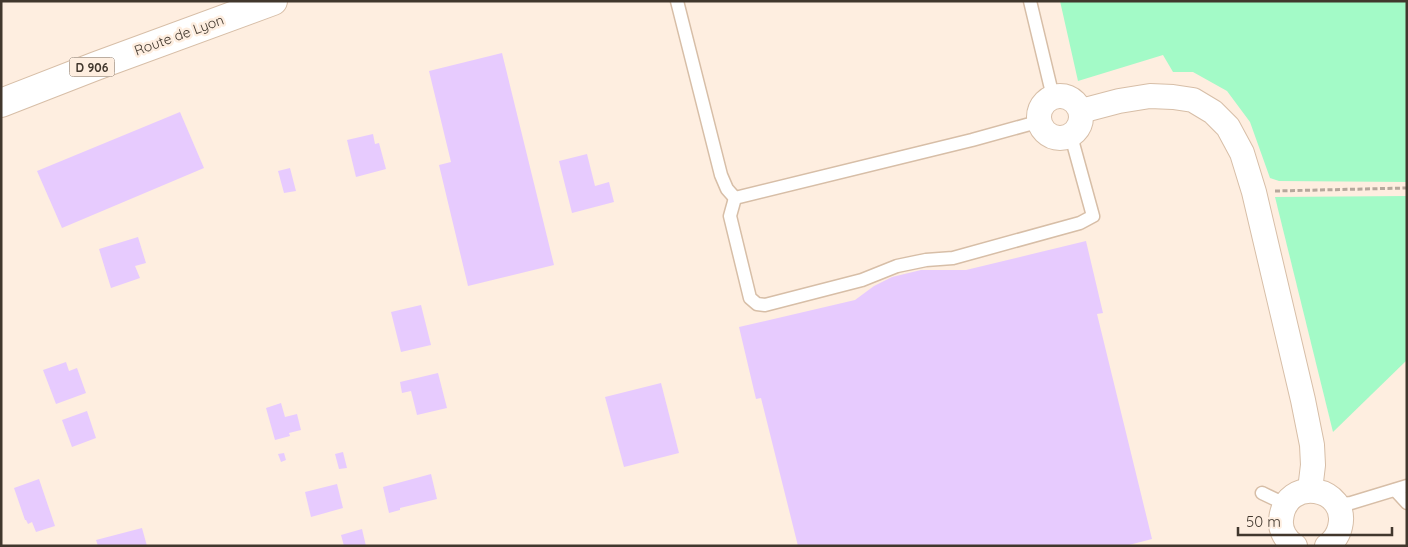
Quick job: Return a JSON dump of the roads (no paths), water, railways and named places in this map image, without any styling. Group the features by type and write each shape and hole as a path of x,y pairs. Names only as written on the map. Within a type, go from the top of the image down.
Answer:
{"main road":[{"name":"Route de Lyon","path":"1,103 264,3"}],"street":[{"path":"1081,112 1150,96 1172,97 1193,100 1213,112 1228,127 1242,153 1254,192 1303,400 1312,445 1313,465 1310,490"},
{"path":"1053,97 1067,97 1073,100 1081,112 1080,125 1077,131 1065,139 1059,139 1046,134 1039,123 1038,117 1043,104 1053,97"},
{"path":"1292,545 1285,538 1280,524 1281,513 1285,504 1293,496 1310,490 1322,492 1330,497 1336,504 1340,515 1341,524 1338,533 1327,546"}],"lane":[{"path":"676,1 721,175 727,189 735,198"},
{"path":"1030,1 1053,97"},
{"path":"735,198 972,140 1030,124 1038,117"},
{"path":"735,198 730,216 750,298 757,304 765,305 862,280 897,266 926,260 953,258 1073,226 1087,220 1093,216 1071,136"},
{"path":"1336,504 1351,503 1401,488 1407,503"},
{"path":"1262,493 1285,504"}]}
